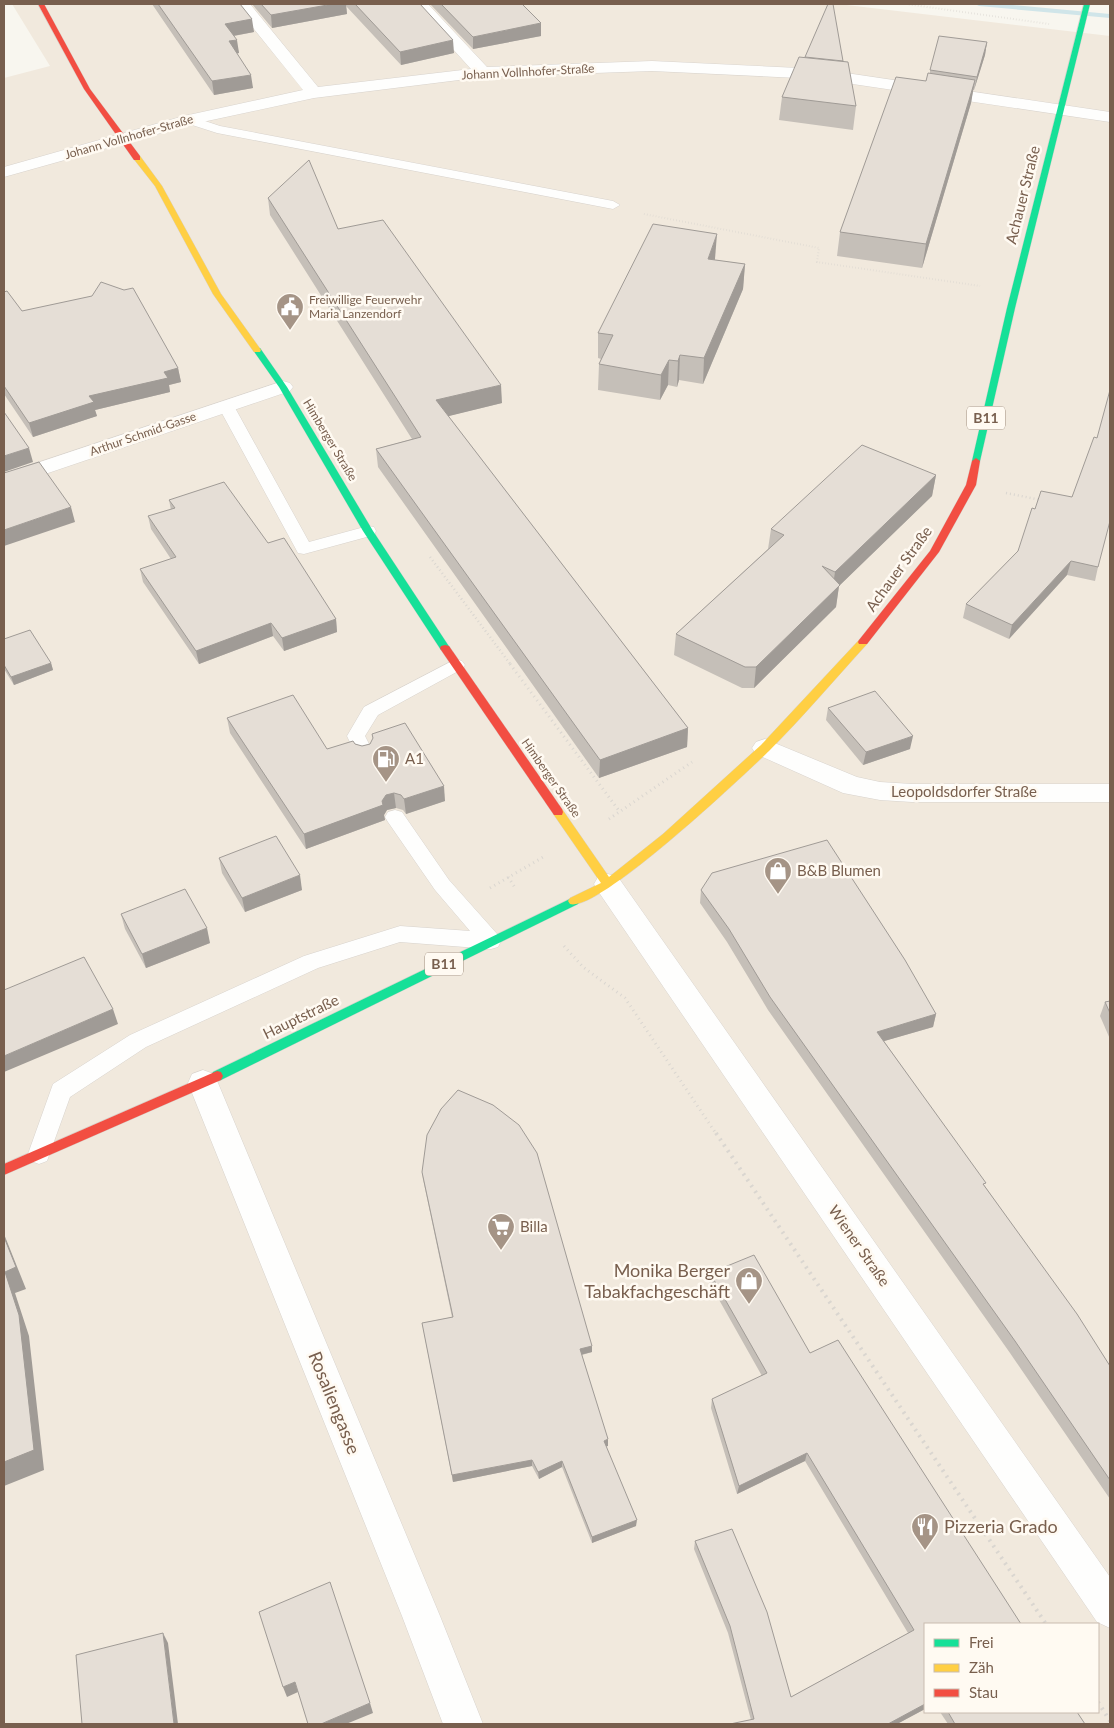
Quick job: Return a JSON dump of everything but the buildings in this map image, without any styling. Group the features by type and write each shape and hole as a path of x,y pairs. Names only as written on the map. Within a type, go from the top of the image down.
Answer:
{"main road":[{"name":"Himberger Straße","path":"41,4 87,89 170,205 217,294 283,387 368,531 456,665 608,884"},
{"name":"B11","path":"1080,27 1087,4"},
{"name":"Achauer Straße","path":"608,884 667,837 765,748 864,641 928,559 971,485 1080,27"},
{"name":"Hauptstraße","path":"4,1170 203,1083 608,884"}],"street":[{"path":"242,4 314,93"},
{"path":"420,4 484,72"},
{"name":"Johann Vollnhofer-Straße","path":"4,172 190,120 314,93 484,72 652,66 819,74 1060,108 1110,117"},
{"name":"Arthur Schmid-Gasse","path":"4,481 283,387"},
{"name":"Leopoldsdorfer Straße","path":"765,748 852,786 880,791 912,793 1110,793"},
{"name":"Wiener Straße","path":"608,884 1110,1609"},
{"name":"Rosaliengasse","path":"203,1083 422,1616 462,1724"}],"lane":[{"path":"190,120 217,129 614,205"},
{"path":"226,406 304,549 368,531"},
{"path":"364,752 356,736 371,711 456,665"},
{"path":"395,817 442,885 491,941"},
{"path":"38,1154 61,1091 138,1041 311,962 400,934 491,941"}],"path":[{"path":"906,4 1080,27"},
{"path":"614,205 621,210 820,248 817,262 1016,291"},
{"path":"971,485 1047,502"},
{"path":"460,905 576,838 637,800"},
{"path":"508,877 538,918 583,967 625,998 1045,1623"},
{"path":"1099,1704 1110,1721"}],"shaded area":[{"path":"12,4 838,4 1110,36 1110,1724 4,1724 4,78 50,66"}],"waterway":[{"path":"979,4 1110,16"}],"traffic: fast":[{"path":"976,461 1011,308 1087,4"},
{"path":"257,350 283,387 368,531 445,648"},
{"path":"217,1076 574,901"}],"traffic: slow":[{"path":"137,158 158,186 217,294 257,350"},
{"path":"574,901 608,884 667,837 765,748 863,642"},
{"path":"558,812 608,884"}],"traffic: jam":[{"path":"41,4 87,89 137,158"},
{"path":"863,642 934,552 971,485 976,461"},
{"path":"445,648 558,812"},
{"path":"4,1170 217,1076"}],"place":[{"name":"Freiwillige Feuerwehr Maria Lanzendorf","path":"290,331"},
{"name":"A1","path":"386,783"},
{"name":"B&B Blumen","path":"778,895"},
{"name":"Billa","path":"501,1251"},
{"name":"Monika Berger Tabakfachgeschäft","path":"749,1305"},
{"name":"Pizzeria Grado","path":"925,1551"}]}
